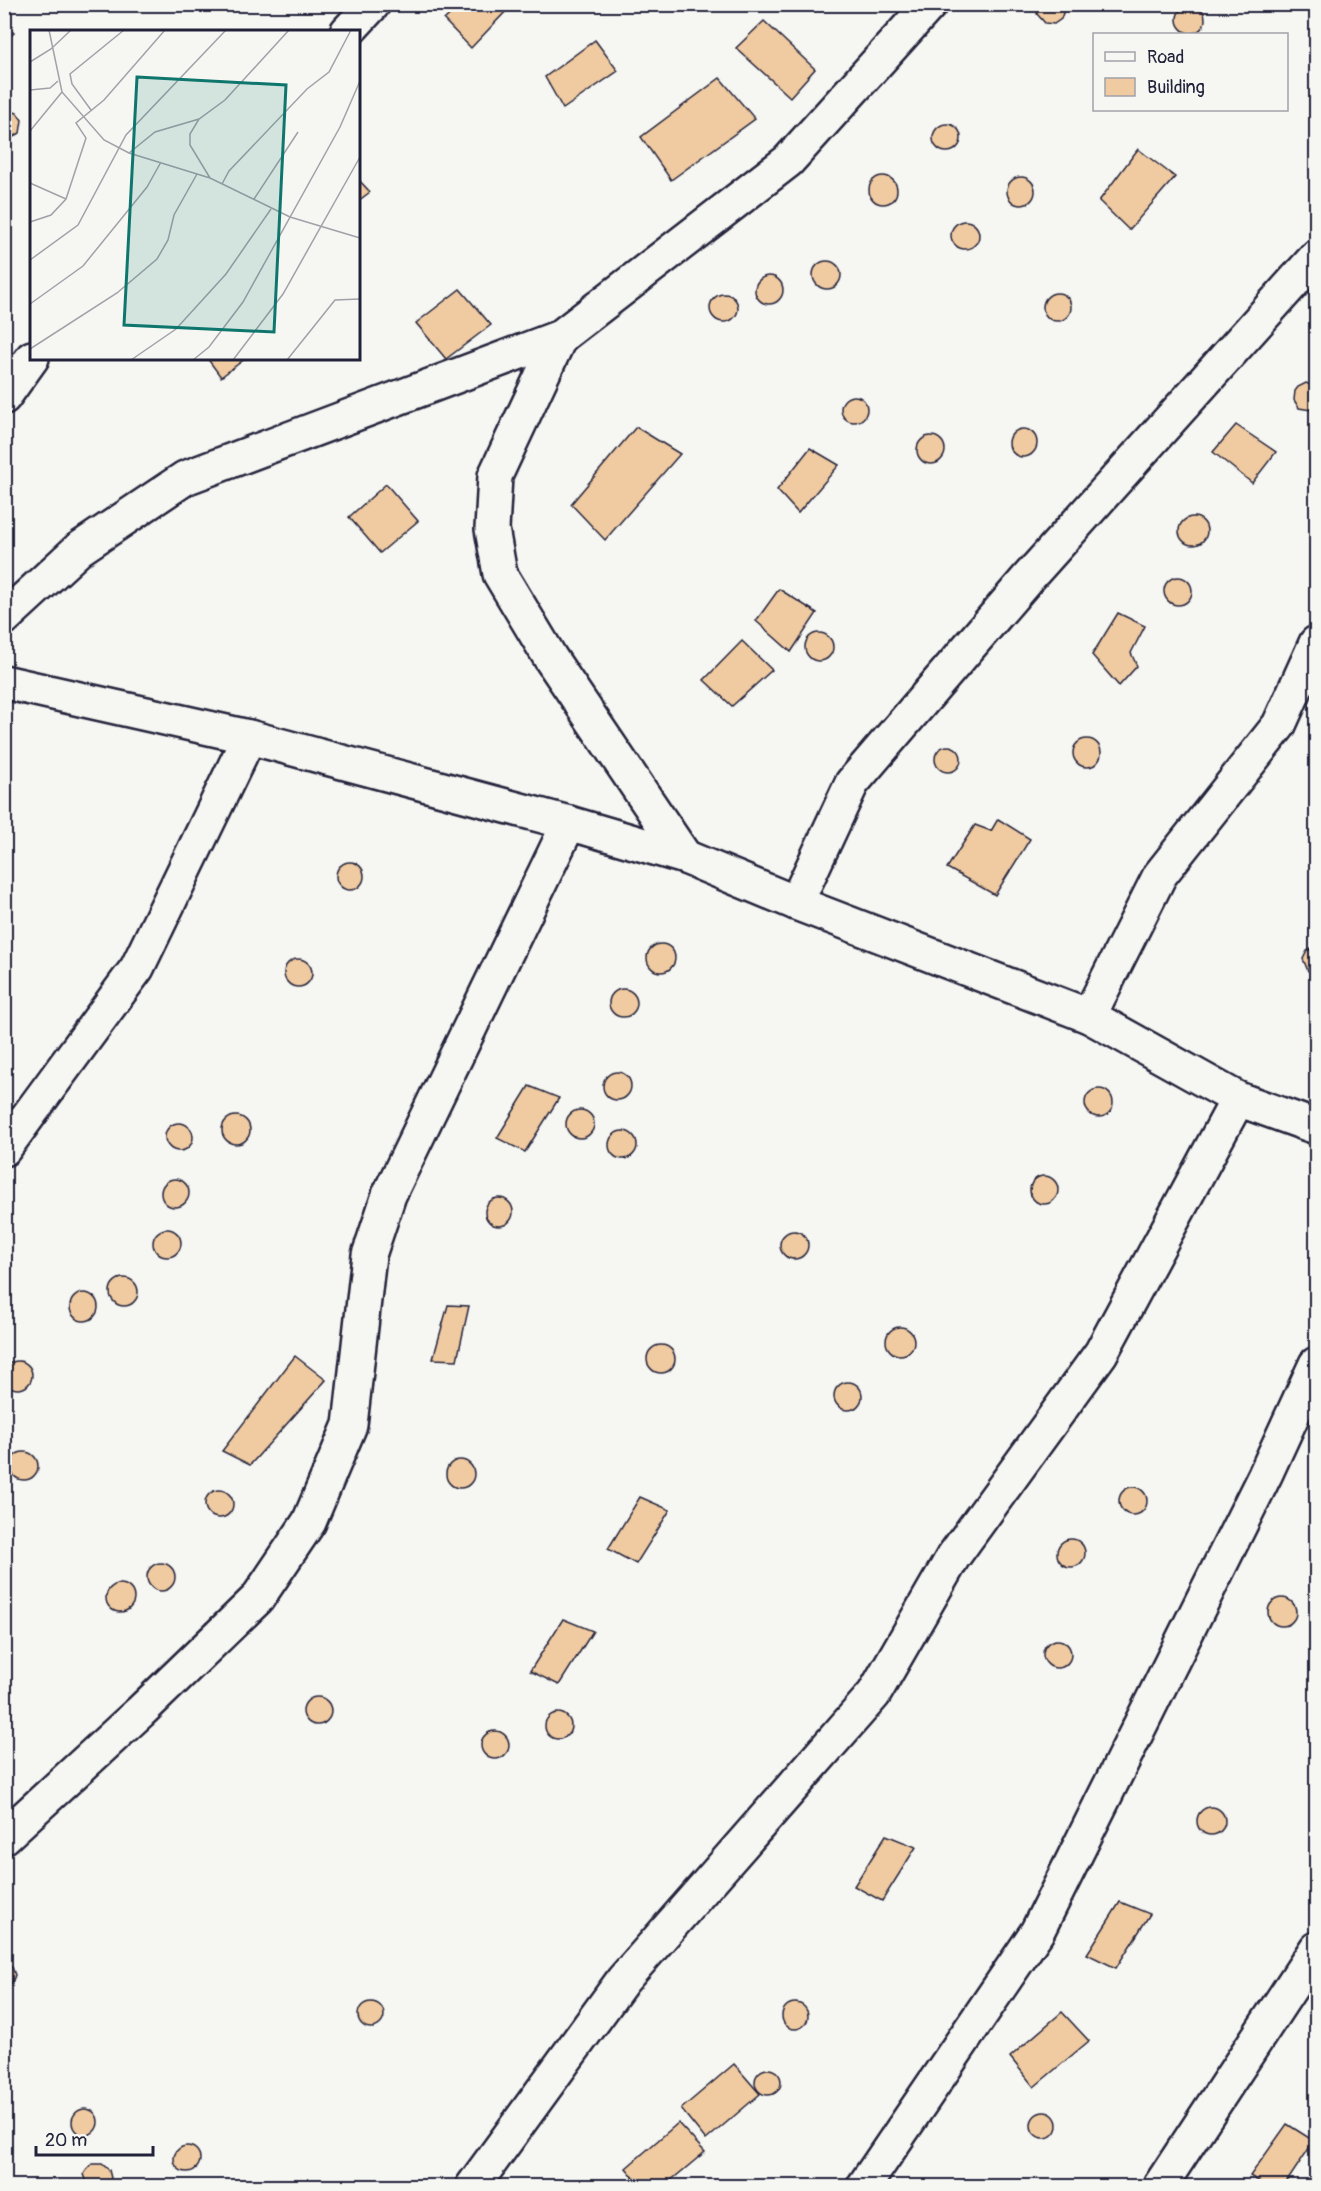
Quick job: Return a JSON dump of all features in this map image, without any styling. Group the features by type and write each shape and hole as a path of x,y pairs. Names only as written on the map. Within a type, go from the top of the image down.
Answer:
{"street":[{"path":"349,30 373,4"},
{"path":"4,618 79,549 185,478 560,337 788,161 930,4"},
{"path":"796,903 852,783 1028,578 1317,257"},
{"path":"560,337 495,476 492,529 500,574 551,659 685,857"},
{"path":"4,397 31,360"},
{"path":"1089,1016 1160,875 1279,725 1317,643"},
{"path":"4,682 249,737 569,823 685,857 796,903 1089,1016 1238,1099 1317,1127"},
{"path":"4,1149 137,968 249,737"},
{"path":"4,1837 140,1712 257,1599 309,1522 350,1425 369,1255 388,1195 569,823"},
{"path":"473,2187 623,1980 874,1694 953,1557 1101,1353 1238,1099"},
{"path":"864,2187 1037,1932 1265,1475 1317,1364"},
{"path":"1160,2187 1317,1949"}],"building":[{"path":"461,4 501,4 508,9 471,48 444,20"},
{"path":"1038,4 1062,4 1064,10 1061,19 1054,24 1045,23 1037,14"},
{"path":"1191,5 1201,9 1205,19 1201,29 1191,33 1181,29 1177,19 1181,9"},
{"path":"764,21 815,69 790,97 736,48"},
{"path":"4,24 14,33 4,42"},
{"path":"595,40 618,71 563,109 545,77"},
{"path":"1316,44 1316,65 1311,58 1312,49"},
{"path":"720,78 755,119 671,180 641,137"},
{"path":"8,110 17,113 22,120 20,133 12,138 4,137 4,112"},
{"path":"947,124 957,128 961,138 957,148 947,152 937,148 933,138 937,128"},
{"path":"1138,149 1175,177 1129,230 1099,201"},
{"path":"883,176 893,180 897,190 893,200 883,204 873,200 869,190 873,180"},
{"path":"1021,177 1031,181 1035,191 1031,201 1021,205 1011,201 1007,191 1011,181"},
{"path":"360,181 370,192 360,200"},
{"path":"965,221 975,225 979,235 975,245 965,249 955,245 951,235 955,225"},
{"path":"827,261 837,265 841,275 837,285 827,289 817,285 813,275 817,265"},
{"path":"769,276 779,280 783,290 779,300 769,304 759,300 755,290 759,280"},
{"path":"460,289 491,325 446,359 416,323"},
{"path":"1057,293 1067,297 1071,307 1067,317 1057,321 1047,317 1043,307 1047,297"},
{"path":"724,294 734,298 738,308 734,318 724,322 714,318 710,308 714,298"},
{"path":"208,360 243,360 221,377"},
{"path":"1306,383 1316,387 1316,407 1311,410 1299,408 1294,400 1295,391"},
{"path":"854,396 864,399 867,409 864,419 854,422 844,419 841,409 844,399"},
{"path":"1236,425 1276,452 1252,483 1213,452"},
{"path":"636,427 680,454 605,540 571,504"},
{"path":"1023,429 1033,433 1037,443 1033,453 1023,457 1013,453 1009,443 1013,433"},
{"path":"931,436 941,440 945,450 941,460 931,464 921,460 917,450 921,440"},
{"path":"810,448 839,465 798,513 777,490"},
{"path":"386,484 418,521 380,553 349,517"},
{"path":"1193,517 1203,521 1207,531 1203,541 1193,545 1183,541 1179,531 1183,521"},
{"path":"1178,577 1188,581 1192,591 1188,601 1178,605 1168,601 1164,591 1168,581"},
{"path":"779,589 817,613 791,652 756,621"},
{"path":"1118,613 1145,626 1131,653 1137,666 1119,686 1092,655"},
{"path":"819,633 829,637 833,647 829,657 819,661 809,657 805,647 809,637"},
{"path":"742,641 772,670 732,706 704,680"},
{"path":"1087,739 1097,743 1101,753 1097,763 1087,767 1077,763 1073,753 1077,743"},
{"path":"948,746 958,749 961,759 958,769 948,772 938,769 935,759 938,749"},
{"path":"998,819 1030,839 995,895 947,868 975,825 991,831"},
{"path":"350,862 360,866 364,876 360,886 350,890 340,886 336,876 340,866"},
{"path":"661,944 671,948 675,958 671,968 661,972 651,968 647,958 651,948"},
{"path":"1316,947 1316,974 1308,971 1303,959 1307,951"},
{"path":"298,959 308,963 312,973 308,983 298,987 288,983 284,973 288,963"},
{"path":"623,989 633,993 637,1003 633,1013 623,1017 613,1013 609,1003 613,993"},
{"path":"617,1072 627,1076 631,1086 627,1096 617,1100 607,1096 603,1086 607,1076"},
{"path":"529,1086 559,1098 525,1152 497,1138"},
{"path":"1099,1089 1109,1093 1113,1103 1109,1113 1099,1117 1089,1113 1085,1103 1089,1093"},
{"path":"580,1110 590,1114 594,1124 590,1134 580,1138 570,1134 566,1124 570,1114"},
{"path":"236,1116 246,1120 250,1130 246,1140 236,1144 226,1140 222,1130 226,1120"},
{"path":"179,1123 189,1127 193,1137 189,1147 179,1151 169,1147 165,1137 169,1127"},
{"path":"623,1131 633,1135 637,1145 633,1155 623,1159 613,1155 609,1145 613,1135"},
{"path":"1044,1176 1054,1180 1058,1190 1054,1200 1044,1204 1034,1200 1030,1190 1034,1180"},
{"path":"175,1179 185,1183 189,1193 185,1203 175,1207 165,1203 161,1193 165,1183"},
{"path":"499,1198 509,1202 513,1212 509,1222 499,1226 489,1222 485,1212 489,1202"},
{"path":"167,1229 177,1233 181,1243 177,1253 167,1257 157,1253 153,1243 157,1233"},
{"path":"794,1231 804,1235 808,1245 804,1255 794,1259 784,1255 780,1245 784,1235"},
{"path":"124,1278 134,1282 138,1292 134,1302 124,1306 114,1302 110,1292 114,1282"},
{"path":"84,1293 94,1297 98,1307 94,1317 84,1321 74,1317 70,1307 74,1297"},
{"path":"448,1305 469,1306 457,1360 433,1359"},
{"path":"900,1327 910,1331 914,1341 910,1351 900,1355 890,1351 886,1341 890,1331"},
{"path":"661,1345 671,1349 675,1359 671,1369 661,1373 651,1369 647,1359 651,1349"},
{"path":"295,1356 326,1380 250,1465 222,1451"},
{"path":"18,1361 28,1365 32,1375 28,1385 18,1389 8,1385 4,1375 8,1365"},
{"path":"848,1382 858,1386 862,1396 858,1406 848,1410 838,1406 834,1396 838,1386"},
{"path":"24,1452 34,1456 38,1466 34,1476 24,1480 14,1476 10,1466 14,1456"},
{"path":"460,1460 470,1464 474,1474 470,1484 460,1488 450,1484 446,1474 450,1464"},
{"path":"1133,1487 1143,1491 1147,1501 1143,1511 1133,1515 1123,1511 1119,1501 1123,1491"},
{"path":"219,1490 229,1494 233,1504 229,1514 219,1518 209,1514 205,1504 209,1494"},
{"path":"640,1497 670,1510 636,1564 608,1549"},
{"path":"1071,1539 1081,1543 1085,1553 1081,1563 1071,1567 1061,1563 1057,1553 1061,1543"},
{"path":"161,1563 171,1567 175,1577 171,1587 161,1591 151,1587 147,1577 151,1567"},
{"path":"120,1584 130,1588 134,1598 130,1608 120,1612 110,1608 106,1598 110,1588"},
{"path":"1282,1598 1292,1602 1296,1612 1292,1622 1282,1626 1272,1622 1268,1612 1272,1602"},
{"path":"563,1619 593,1631 559,1685 530,1671"},
{"path":"1057,1640 1067,1644 1071,1654 1067,1664 1057,1668 1047,1664 1043,1654 1047,1644"},
{"path":"317,1697 327,1701 331,1711 327,1721 317,1725 307,1721 303,1711 307,1701"},
{"path":"558,1713 568,1716 571,1726 568,1736 558,1739 548,1736 545,1726 548,1716"},
{"path":"495,1731 505,1735 509,1745 505,1755 495,1759 485,1755 481,1745 485,1735"},
{"path":"1211,1807 1221,1811 1225,1821 1221,1831 1211,1835 1201,1831 1197,1821 1201,1811"},
{"path":"886,1835 916,1847 882,1901 854,1886"},
{"path":"1120,1902 1150,1914 1116,1968 1087,1954"},
{"path":"4,1961 12,1967 15,1975 12,1983 4,1988"},
{"path":"371,2002 380,2006 384,2015 380,2024 371,2028 362,2024 358,2015 362,2006"},
{"path":"795,2003 804,2007 808,2016 804,2025 795,2029 786,2025 782,2016 786,2007"},
{"path":"1062,2012 1089,2041 1034,2087 1010,2057"},
{"path":"734,2064 760,2094 706,2140 681,2109"},
{"path":"768,2069 777,2073 781,2082 777,2091 768,2095 759,2091 755,2082 759,2073"},
{"path":"85,2109 94,2113 98,2122 94,2131 85,2135 76,2131 72,2122 76,2113"},
{"path":"1044,2112 1053,2116 1057,2125 1053,2134 1044,2138 1035,2134 1031,2125 1035,2116"},
{"path":"678,2123 705,2152 664,2186 641,2186 626,2168"},
{"path":"1287,2124 1314,2141 1284,2186 1266,2186 1250,2176"},
{"path":"187,2146 196,2150 200,2159 196,2168 187,2172 178,2168 174,2159 178,2150"},
{"path":"92,2164 102,2164 109,2170 111,2178 107,2186 88,2186 84,2174"}]}
